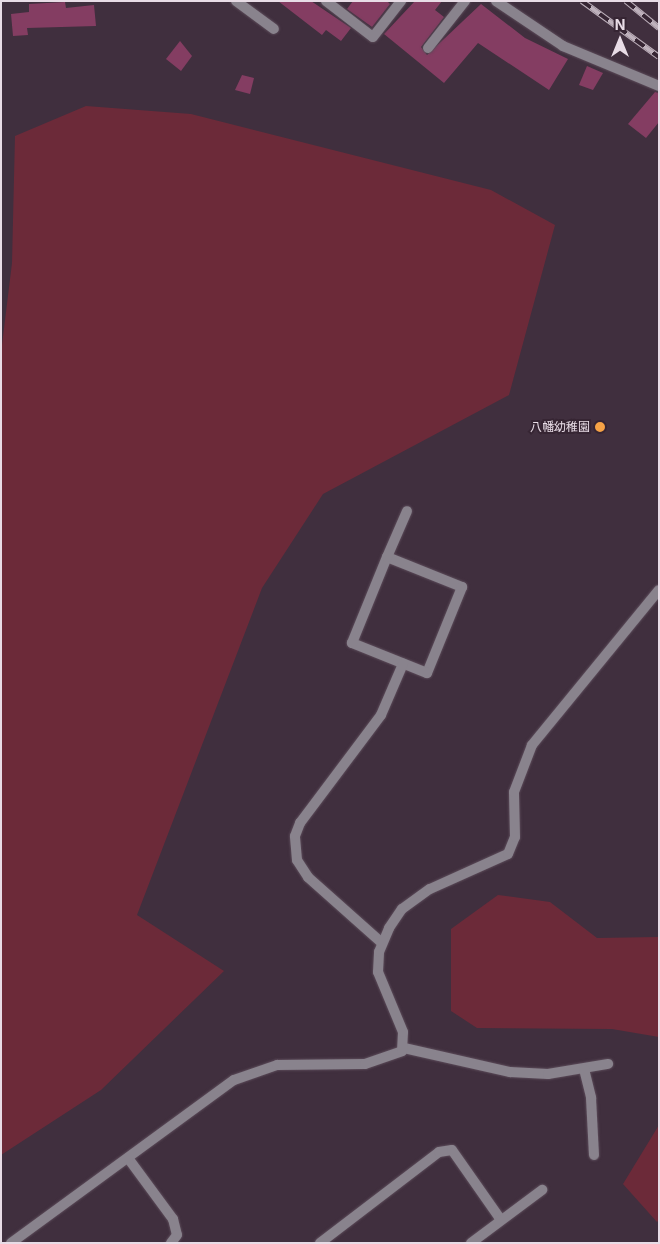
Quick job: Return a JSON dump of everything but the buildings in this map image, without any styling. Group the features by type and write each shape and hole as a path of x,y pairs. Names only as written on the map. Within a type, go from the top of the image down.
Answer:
{"street":[{"path":"236,1 274,29"},
{"path":"326,1 373,37 398,2"},
{"path":"428,48 465,1"},
{"path":"496,1 563,46 659,86"},
{"path":"387,557 462,587 427,673 352,643 387,557 407,511"},
{"path":"11,1243 128,1158 195,1106 246,1074 297,1063 365,1064 396,1056 404,1048 403,1032 378,972 382,943 411,901 508,854 515,837 516,786 532,745 659,590"},
{"path":"382,943 308,877 297,860 295,836 300,823 381,715 403,664"},
{"path":"404,1048 510,1072 584,1069 608,1064"},
{"path":"584,1069 591,1098 594,1155"},
{"path":"320,1243 439,1152 452,1150 501,1220"},
{"path":"128,1158 174,1219 177,1235 171,1243"},
{"path":"471,1243 542,1190"}],"shaded area":[{"path":"86,106 191,114 491,190 555,225 509,395 323,494 262,588 137,915 224,971 101,1090 1,1155 1,353 12,263 15,136"},
{"path":"498,895 550,902 597,938 659,937 659,1037 612,1029 477,1028 451,1011 451,929"},
{"path":"659,1125 659,1220 657,1222 623,1184"}],"railway":[{"path":"582,1 659,57"},
{"path":"626,1 659,28"}],"place":[{"name":"八幡幼稚園","path":"600,427"}]}
